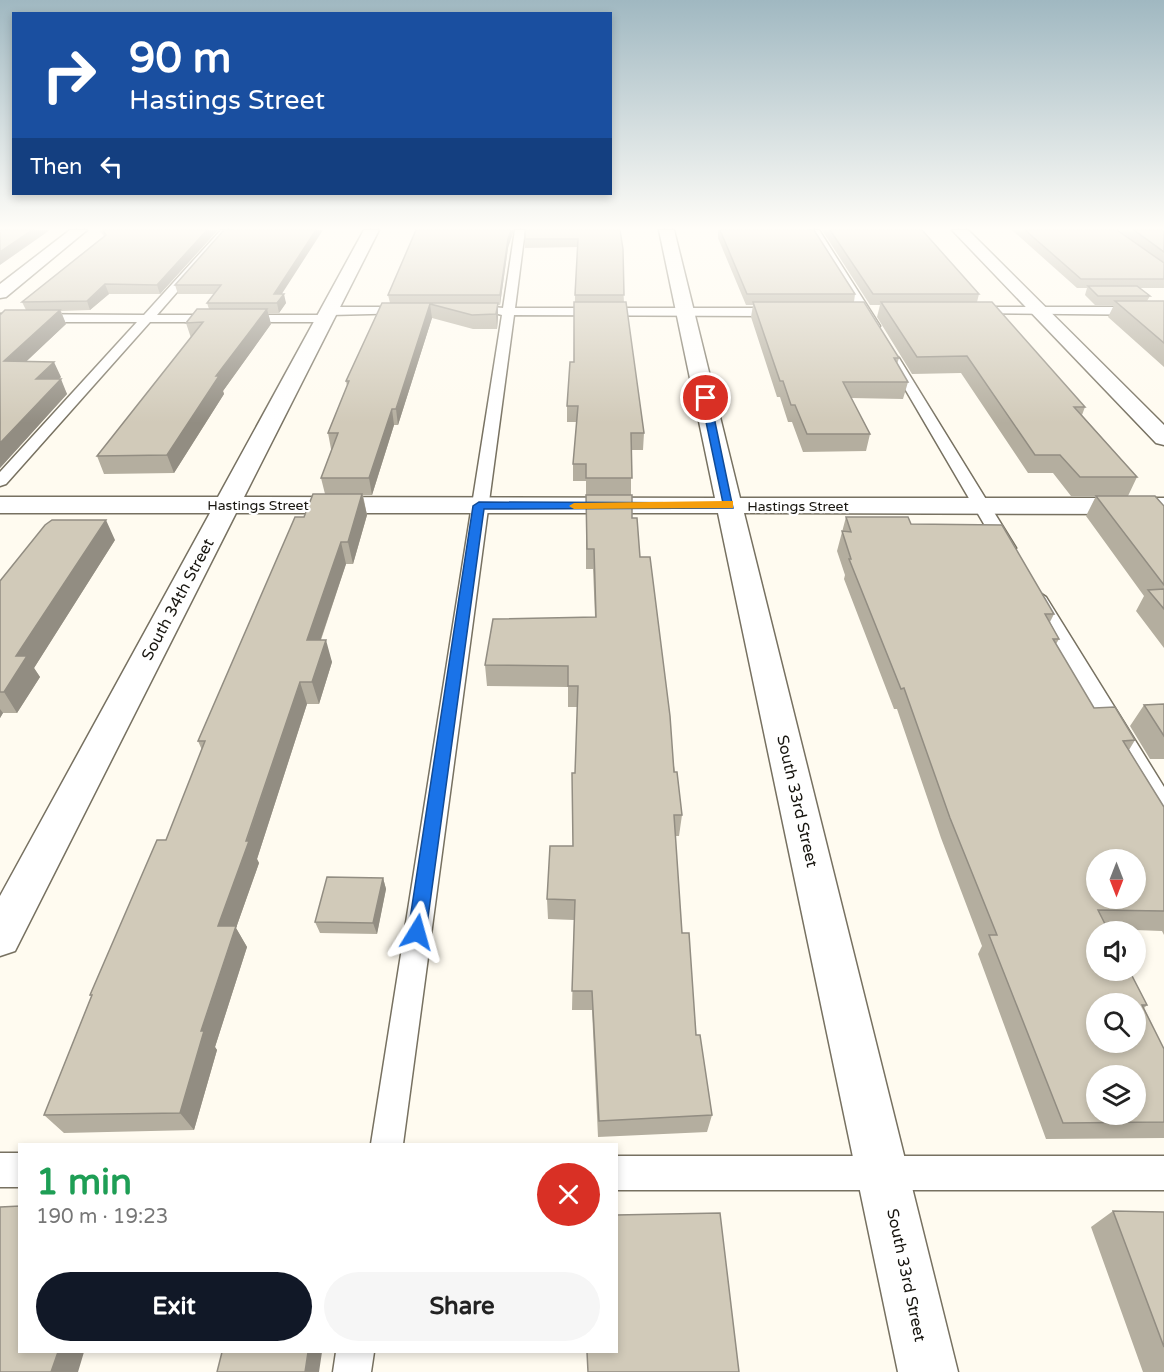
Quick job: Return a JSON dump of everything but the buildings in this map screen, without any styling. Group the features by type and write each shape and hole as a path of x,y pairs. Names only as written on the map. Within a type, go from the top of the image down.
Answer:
{"street":[{"name":"South 34th Street","path":"0,937 225,506 339,294"},
{"name":"South 33rd Street","path":"683,294 928,1372"},
{"path":"1022,294 1164,438"},
{"name":"Hastings Street","path":"0,505 1164,506"}],"lane":[{"path":"0,481 170,294"},
{"path":"387,1143 510,294"},
{"path":"854,294 1018,566"},
{"path":"0,318 149,318 424,311"},
{"path":"483,311 794,312"},
{"path":"958,311 1164,311"},
{"path":"1030,586 1164,807"},
{"path":"0,1170 18,1170"},
{"path":"618,1173 884,1171 1164,1173"},
{"path":"352,1372 355,1353"}],"slow traffic":[{"path":"574,506 729,506 729,503"}],"route":[{"path":"417,932 479,506 729,506 706,398"}]}
